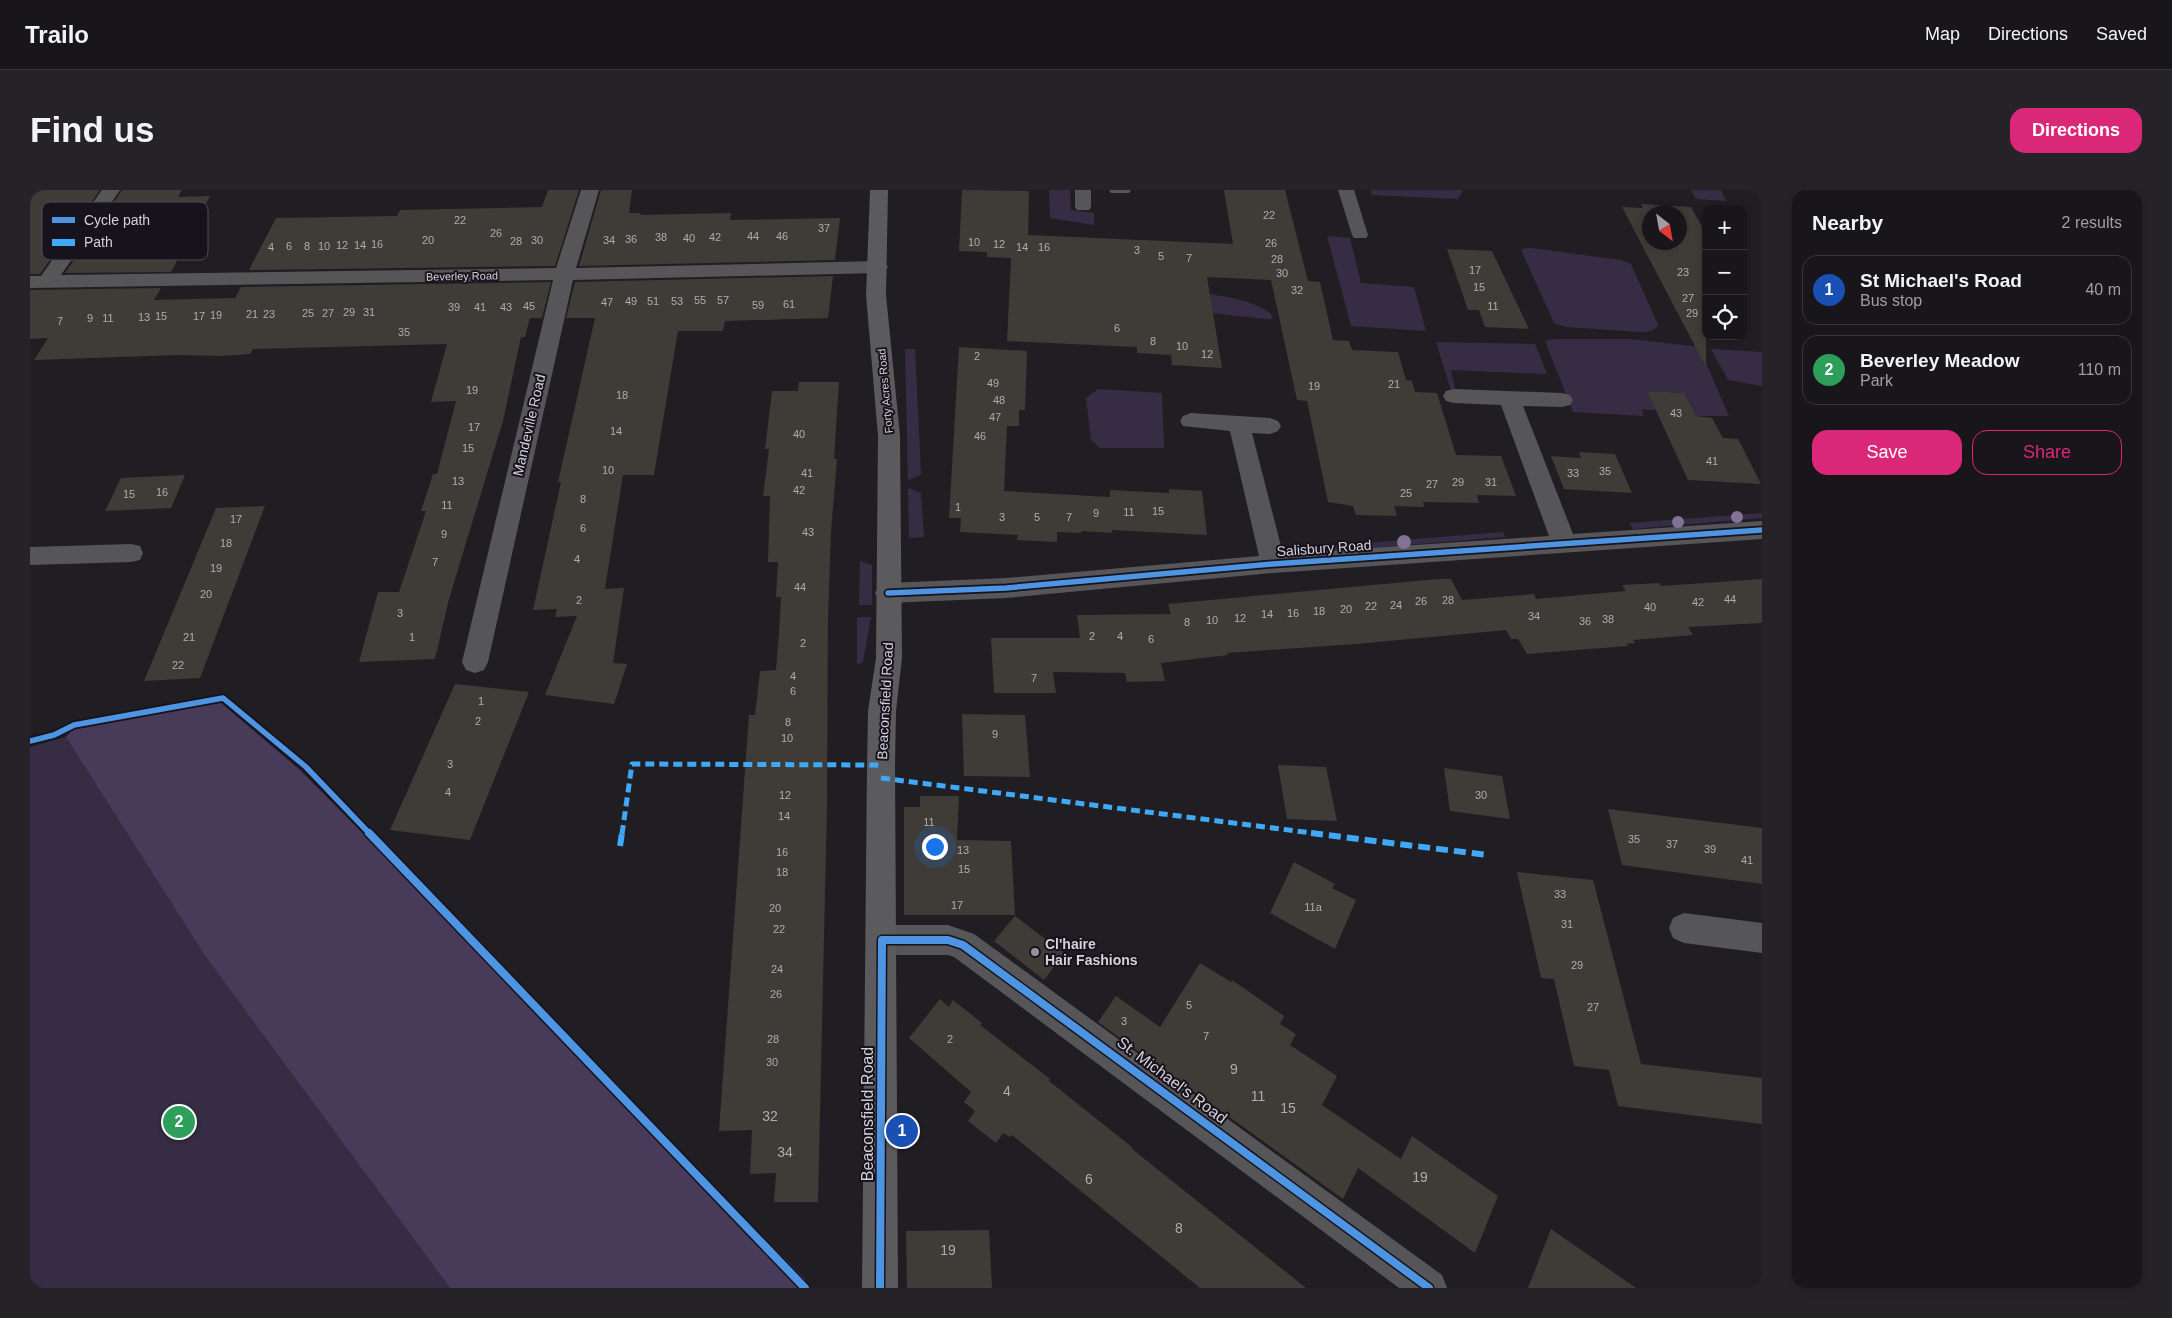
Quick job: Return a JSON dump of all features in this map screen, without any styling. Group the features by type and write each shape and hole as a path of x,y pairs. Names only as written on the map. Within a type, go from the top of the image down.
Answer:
{"street":[{"path":"101,202 111,190"},
{"name":"Mandeville Road","path":"475,662 564,274 590,190"},
{"name":"Forty Acres Road","path":"879,190 876,295 889,436 888,593"},
{"path":"38,282 55,260"},
{"name":"Beverley Road","path":"38,282 878,267"},
{"path":"1454,396 1562,400"},
{"path":"1509,398 1564,542"},
{"path":"1190,421 1270,426"},
{"name":"Salisbury Road","path":"1239,424 1273,564"},
{"name":"Salisbury Road","path":"888,593 1006,588 1273,564 1564,542 1762,530"},
{"path":"30,556 131,553"},
{"name":"Beaconsfield Road","path":"880,1288 881,756 882,711 889,658 888,593"},
{"path":"1684,928 1762,940"},
{"name":"St. Michael's Road","path":"882,940 928,938 948,940 964,945 1429,1288"}],"lane":[{"path":"1083,190 1083,207"},
{"path":"1117,190 1123,190"},
{"path":"1346,190 1360,235"}],"shaded area":[{"path":"1049,190 1070,190 1071,210 1094,213 1094,225 1050,218"},
{"path":"1371,190 1463,190 1458,199 1372,195"},
{"path":"1691,190 1721,190 1726,201 1696,199"},
{"path":"1327,236 1350,238 1361,283 1414,287 1426,331 1351,326"},
{"path":"1531,248 1620,260 1631,264 1658,325 1657,327 1653,330 1642,332 1566,327 1554,323 1522,252 1522,249"},
{"path":"1203,293 1250,303 1259,306 1273,316 1271,319 1264,319 1106,301"},
{"path":"1556,339 1631,339 1699,347 1729,416 1696,416 1684,393 1648,391 1656,410 1642,409 1644,416 1573,412 1545,341"},
{"path":"1436,342 1535,344 1547,374 1451,370 1456,393 1452,394"},
{"path":"905,349 915,349 921,475 908,480"},
{"path":"1711,349 1762,352 1762,386 1728,380"},
{"path":"1098,389 1162,393 1164,448 1100,448 1091,440 1086,398"},
{"path":"908,488 921,493 924,537 909,538"},
{"path":"1762,513 1762,518 1633,529 1629,523"},
{"path":"1503,532 1505,537 1345,550 1331,550 1329,546"},
{"path":"860,561 872,565 872,605 859,605"},
{"path":"857,617 871,617 863,662 857,665"},
{"path":"220,702 300,770 805,1279 805,1288 450,1288 205,956 66,737 74,728"},
{"path":"66,737 205,956 450,1288 30,1288 30,747"}],"building":[{"path":"30,190 100,190 91,202 42,202 42,260 50,260 40,274 30,274"},
{"path":"122,190 182,190 178,197 210,196 207,202 114,202"},
{"path":"548,190 579,190 555,266 249,270 276,218 397,216 400,210 542,207"},
{"path":"601,190 632,190 629,213 641,213 640,215 731,213 730,220 840,218 835,260 579,266"},
{"path":"962,190 1029,191 1028,235 1233,244 1224,190 1285,190 1308,281 1320,282 1333,340 1349,341 1352,350 1398,352 1406,380 1412,381 1415,392 1437,393 1456,455 1501,456 1516,496 1477,495 1479,503 1423,502 1424,507 1394,506 1397,516 1356,515 1353,506 1328,502 1307,401 1297,400 1271,280 1207,277 1222,368 1172,365 1171,355 1137,353 1137,347 1007,341 1011,258 987,257 987,252 959,251"},
{"path":"1622,207 1642,208 1642,245"},
{"path":"1687,207 1691,207 1702,227 1702,340 1706,340 1706,367 1645,250 1687,250"},
{"path":"1447,249 1492,251 1529,329 1485,327 1479,310 1468,310"},
{"path":"74,260 177,260 171,272 65,273"},
{"path":"833,276 828,318 725,321 723,331 678,331 654,475 623,475 605,589 624,588 613,663 627,664 614,704 545,695 577,616 555,617 557,609 533,610 561,482 558,482 595,318 566,318 575,282"},
{"path":"551,282 542,318 530,318 525,337 521,337 503,421 449,599 435,659 359,662 378,592 399,592 426,511 421,511 433,474 437,474 456,401 431,402 447,344 253,349 250,354 221,356 178,355 34,360 48,338 30,339 30,290 161,288 154,300 235,298 241,287"},
{"path":"959,347 1027,351 1025,410 1019,410 1019,426 1007,426 1004,491 1110,497 1110,490 1169,493 1169,489 1202,491 1207,535 1112,530 1112,533 1057,532 1057,542 1017,540 1018,535 960,532 961,518 949,518"},
{"path":"799,382 839,382 834,459 837,459 831,532 828,617 827,805 818,1202 774,1202 776,1173 750,1174 752,1130 719,1131 749,715 755,715 760,671 776,670 779,633 781,597 776,597 778,562 768,562 770,496 763,496 769,449 765,449 772,391 798,391"},
{"path":"1647,391 1684,393 1696,416 1712,418 1723,438 1738,439 1761,484 1688,480"},
{"path":"1579,452 1615,454 1632,493 1564,489 1551,456 1581,458"},
{"path":"185,475 171,508 105,511 121,478"},
{"path":"265,506 200,678 144,681 216,508"},
{"path":"1451,579 1462,600 1534,594 1536,599 1626,591 1622,585 1659,583 1661,586 1762,579 1762,623 1688,627 1693,635 1633,640 1635,643 1626,644 1628,646 1527,654 1518,639 1511,639 1506,630 1356,644 1227,653 1228,655 1161,663 1165,681 1127,682 1125,673 1053,672 1056,693 994,693 991,638 1080,638 1077,615 1171,614 1168,604"},
{"path":"455,684 529,692 470,840 390,830"},
{"path":"962,714 1025,715 1030,777 964,776"},
{"path":"1278,765 1326,767 1337,821 1287,819"},
{"path":"1444,768 1502,776 1510,819 1450,811"},
{"path":"920,796 959,796 957,840 1011,841 1015,915 904,915 904,807 920,807"},
{"path":"1608,809 1762,828 1762,884 1622,865"},
{"path":"1294,862 1335,884 1332,888 1356,900 1335,949 1270,913"},
{"path":"1517,872 1593,880 1641,1064 1762,1078 1762,1124 1618,1106 1609,1070 1574,1066 1554,979 1541,978"},
{"name":"Cl'haire Hair Fashions","path":"1015,916 1064,953 1044,980 994,941"},
{"path":"1200,963 1231,982 1232,980 1284,1016 1280,1024 1296,1034 1290,1045 1337,1076 1322,1105 1401,1159 1412,1136 1498,1196 1475,1253 1358,1168 1343,1199 1098,1022 1116,996 1160,1027"},
{"path":"940,999 949,1007 953,1000 982,1023 980,1025 1050,1079 1049,1081 1132,1149 1306,1288 1200,1288 1012,1135 1010,1137 1003,1133 996,1143 968,1121 975,1111 964,1102 971,1092 909,1038"},
{"path":"1551,1229 1636,1288 1528,1288"},
{"path":"989,1230 992,1288 907,1288 906,1231"}],"marked path":[{"path":"620,846 632,764 881,765"},
{"path":"881,778 1487,855"}],"cycle path":[{"path":"888,593 1006,588 1273,564 1762,530"},
{"path":"30,741 54,735 74,725 223,698 306,767 805,1288"},
{"path":"880,1288 882,940 948,940 963,945 1429,1288"}],"place":[{"name":"Cl'haire Hair Fashions","path":"1035,952"},
{"name":"Beverley Meadow","path":"179,1122"},
{"name":"St Michael's Road","path":"902,1131"}]}
